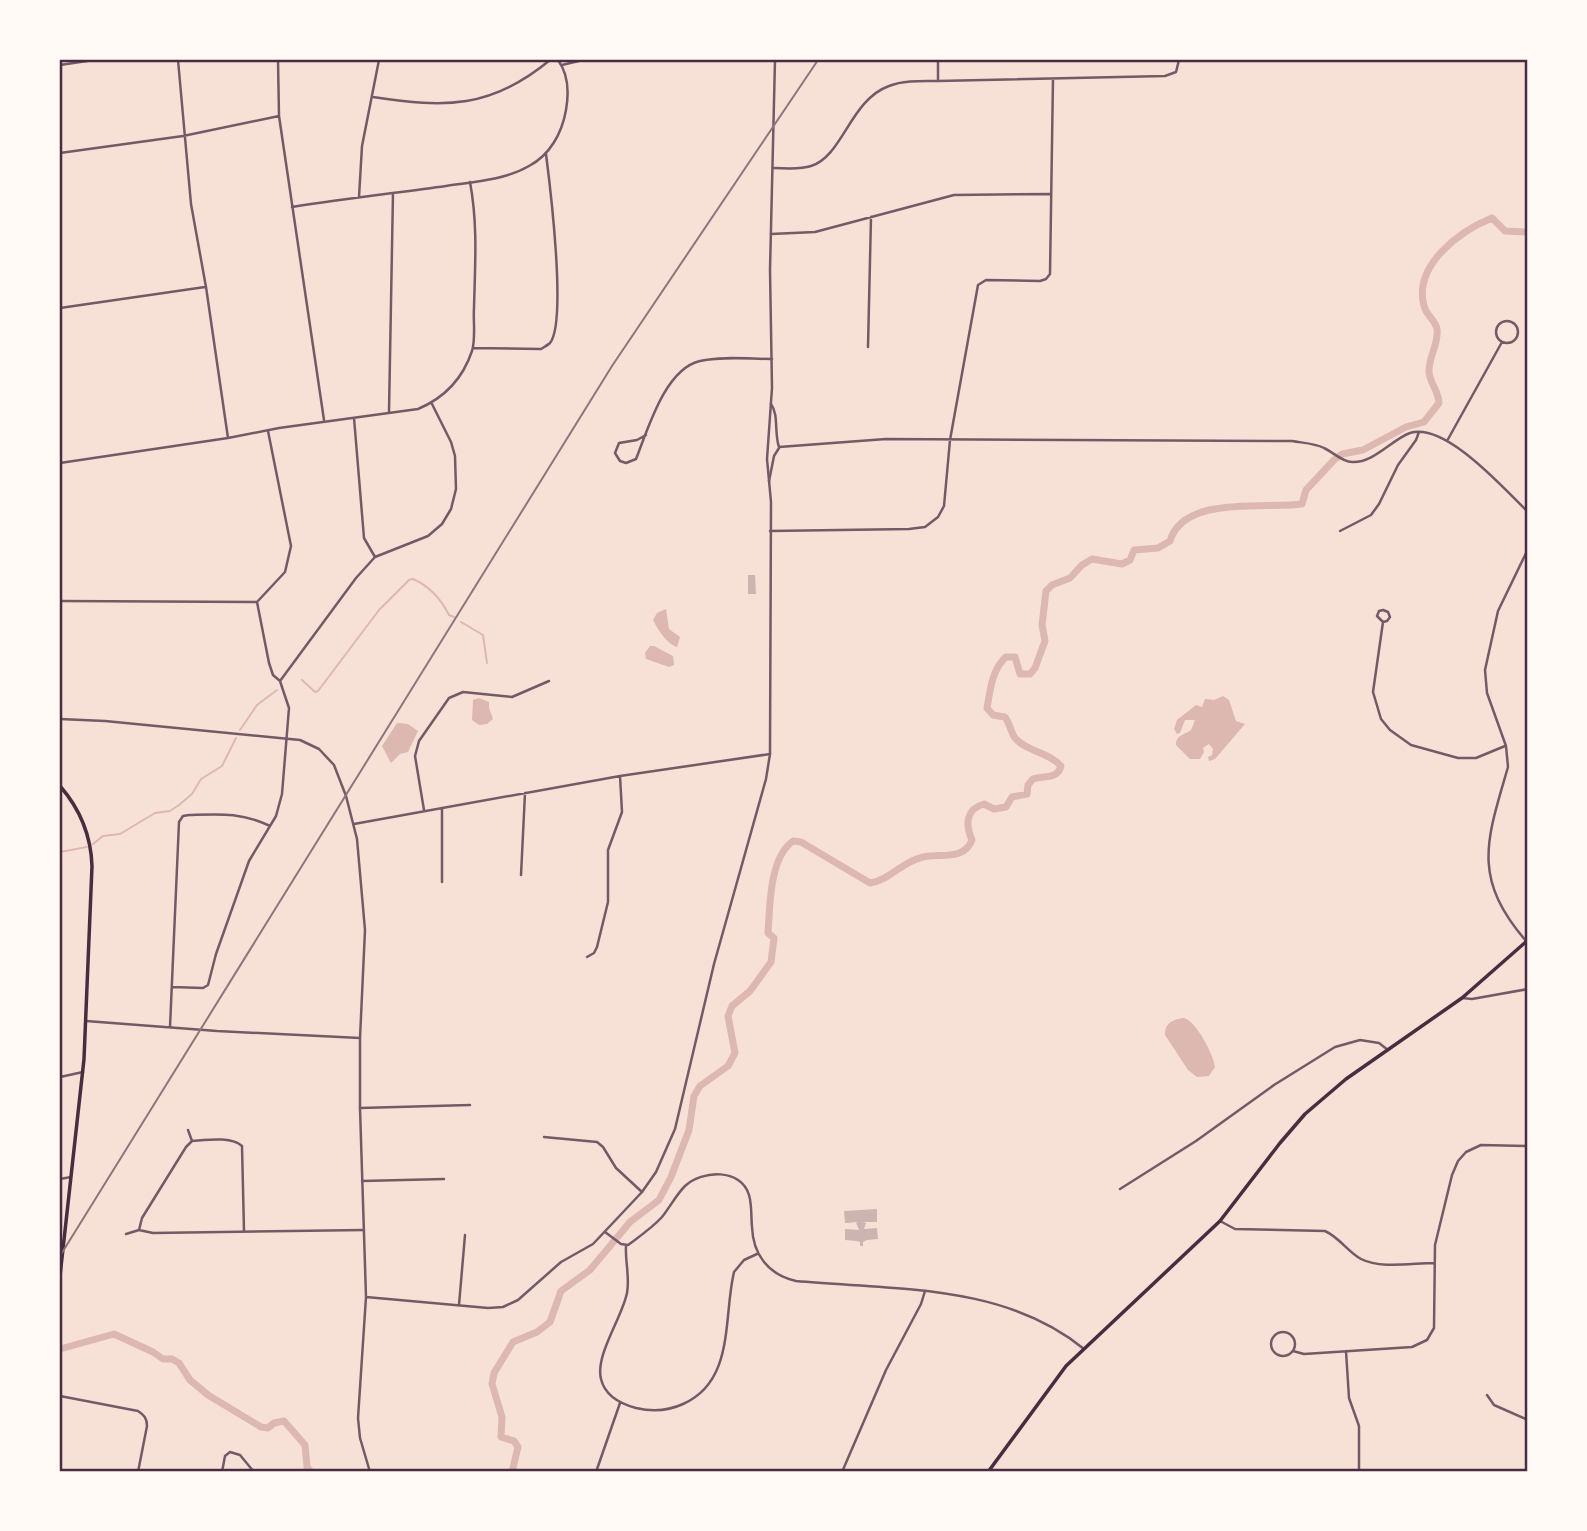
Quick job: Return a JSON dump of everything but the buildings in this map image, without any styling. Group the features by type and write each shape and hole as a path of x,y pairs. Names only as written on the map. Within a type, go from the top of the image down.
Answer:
{"main road":[{"path":"60,786 82,818 90,848 91,895 83,1072 60,1276"},
{"path":"988,1472 1054,1381 1084,1349 1220,1221 1300,1119 1335,1088 1462,998 1527,941"}],"street":[{"path":"60,65 94,60"},
{"path":"178,60 191,204 228,438"},
{"path":"278,60 279,116 324,422"},
{"path":"359,197 362,146 379,60"},
{"path":"373,97 419,104 464,103 495,94 516,84 550,60"},
{"path":"292,207 471,182 513,174 529,166 546,154 563,126 568,80 558,60"},
{"path":"562,65 583,60"},
{"path":"366,1297 494,1308 518,1300 561,1262 587,1248 642,1192 656,1172 675,1129 687,1071 771,754 767,459 772,359 771,234 775,60"},
{"path":"938,60 938,81"},
{"path":"773,169 807,167 818,163 832,149 860,107 878,91 905,82 1168,76 1178,69 1179,60"},
{"path":"770,531 925,527 938,517 944,506 950,440 978,285 986,280 1046,279 1050,274 1053,79"},
{"path":"60,153 183,136 279,116"},
{"path":"473,348 541,349 550,343 555,330 557,260 546,154"},
{"path":"60,464 418,409 431,403 453,386 473,348 476,220 471,182"},
{"path":"388,412 393,193"},
{"path":"771,234 815,232 954,195 1051,194"},
{"path":"868,347 871,217"},
{"path":"60,308 206,287"},
{"path":"1507,321 1514,323 1518,329 1518,337 1509,343 1502,342 1496,333 1498,326 1507,321"},
{"path":"1447,441 1502,342"},
{"path":"646,435 637,440 619,443 616,448 617,458 626,463 636,459 668,385 685,367 709,359 772,359"},
{"path":"280,681 356,578 375,557 428,536 442,524 451,509 456,489 455,456 451,442 431,403"},
{"path":"769,481 774,456 779,447 771,404"},
{"path":"354,418 364,538 375,557"},
{"path":"60,601 257,602 285,572 291,547 268,430"},
{"path":"779,447 866,440 1292,441 1316,444 1351,463 1365,460 1409,434 1419,432 1447,441 1472,457 1528,512"},
{"path":"1340,531 1370,514 1379,504 1405,452 1416,440 1419,432"},
{"path":"1527,941 1503,911 1490,877 1489,830 1508,767 1506,746 1487,693 1485,670 1498,611 1528,549"},
{"path":"172,987 207,986 249,861 280,803 289,708 280,681 273,675 269,663 257,602"},
{"path":"1383,622 1373,692 1381,719 1390,730 1411,745 1458,758 1476,758 1506,746"},
{"path":"425,810 415,755 419,741 449,698 463,692 512,697 549,681"},
{"path":"60,719 287,738 307,742 324,752 337,770 354,824 365,930 360,1108 366,1297 358,1418 360,1438 370,1472"},
{"path":"354,824 620,776 771,754"},
{"path":"587,957 594,953 608,902 608,849 622,812 620,776"},
{"path":"521,875 525,793"},
{"path":"442,808 442,882"},
{"path":"170,1027 180,818 189,815 240,814 270,826"},
{"path":"1462,998 1472,999 1528,989"},
{"path":"86,1021 360,1038"},
{"path":"1120,1189 1196,1140 1274,1084 1335,1047 1360,1040 1379,1043 1388,1050"},
{"path":"60,1077 83,1072"},
{"path":"360,1108 470,1105"},
{"path":"188,1130 192,1141"},
{"path":"544,1137 597,1142 616,1168 642,1192"},
{"path":"139,1230 142,1218 192,1141 230,1140 237,1141 242,1146 244,1231"},
{"path":"1293,1351 1295,1345 1291,1335 1283,1332 1273,1335 1270,1342 1273,1351 1284,1355 1293,1351 1304,1354 1412,1347 1427,1340 1434,1328 1434,1263 1437,1238 1452,1175 1461,1156 1481,1144 1528,1146"},
{"path":"626,1245 654,1224 688,1183 698,1177 715,1174 732,1177 747,1190 752,1237 757,1254 777,1274 796,1282 964,1296 1011,1310 1052,1328 1084,1349"},
{"path":"60,1179 71,1177"},
{"path":"362,1181 444,1179"},
{"path":"1220,1221 1235,1229 1325,1231 1335,1236 1355,1255 1371,1262 1434,1263"},
{"path":"127,1234 139,1230 153,1233 364,1230"},
{"path":"605,1232 626,1245"},
{"path":"459,1306 465,1235"},
{"path":"626,1245 628,1289 600,1370 603,1386 608,1393 620,1403 644,1410 666,1410 689,1402 701,1393 719,1371 734,1272 744,1260 757,1254"},
{"path":"842,1472 886,1370 921,1304 925,1291"},
{"path":"1346,1351 1349,1398 1359,1426 1359,1472"},
{"path":"1488,1395 1494,1405 1528,1420"},
{"path":"60,1396 138,1411 143,1415 147,1426 138,1472"},
{"path":"596,1472 620,1403"},
{"path":"222,1472 225,1457 230,1452 240,1455 254,1472"}],"shaded area":[{"path":"666,609 669,629 680,637 677,647 666,640 653,620 657,613"},
{"path":"650,646 673,656 674,665 669,667 646,659 645,653"},
{"path":"1223,696 1229,700 1236,721 1245,724 1215,759 1209,761 1208,757 1212,755 1213,749 1209,744 1203,748 1200,759 1190,759 1176,742 1191,730 1195,720 1185,720 1180,733 1177,734 1174,729 1177,720 1196,705 1202,707 1205,699 1214,700"},
{"path":"479,698 489,702 493,719 487,724 479,725 472,720 473,700"},
{"path":"397,723 408,724 418,731 408,752 400,754 391,763 382,746"},
{"path":"1184,1018 1194,1025 1211,1055 1215,1067 1209,1076 1197,1077 1188,1070 1165,1035 1170,1022"}],"waterway":[{"path":"512,1472 518,1447 514,1441 501,1437 502,1417 492,1384 494,1373 513,1342 537,1332 550,1322 561,1291 590,1270 630,1222 659,1200 689,1130 694,1096 700,1086 728,1066 735,1053 728,1016 732,1006 750,991 771,962 774,938 768,933 770,897 775,871 785,849 793,841 801,842 870,883 916,859 957,854 968,847 972,840 968,823 970,813 974,809 984,804 994,809 1006,807 1012,797 1027,794 1028,785 1033,779 1054,775 1061,766 1020,743 1005,717 993,715 987,708 995,674 1006,657 1015,657 1020,674 1030,674 1035,668 1045,641 1042,625 1046,591 1052,585 1070,578 1092,559 1122,564 1130,560 1134,550 1158,548 1170,541 1178,526 1208,510 1302,504 1306,490 1342,454 1363,450 1406,427 1424,422 1439,403 1429,372 1437,329 1425,309 1422,291 1432,264 1466,231 1492,218 1505,231 1528,232"},
{"path":"302,680 315,692 318,691 379,610 409,580 413,579 429,589 449,615 454,617"},
{"path":"461,622 483,635 487,663"},
{"path":"240,730 257,705 277,690"},
{"path":"93,844 103,836 120,834 155,813 170,811 179,805 192,794 201,779 222,766 236,738"},
{"path":"60,852 87,847"},
{"path":"60,1349 114,1334 163,1359 172,1359 179,1363 190,1380 208,1395 261,1427 268,1428 274,1423 284,1421 305,1445 307,1467 311,1472"}],"railway":[{"path":"60,1256 612,366 818,60"}]}
